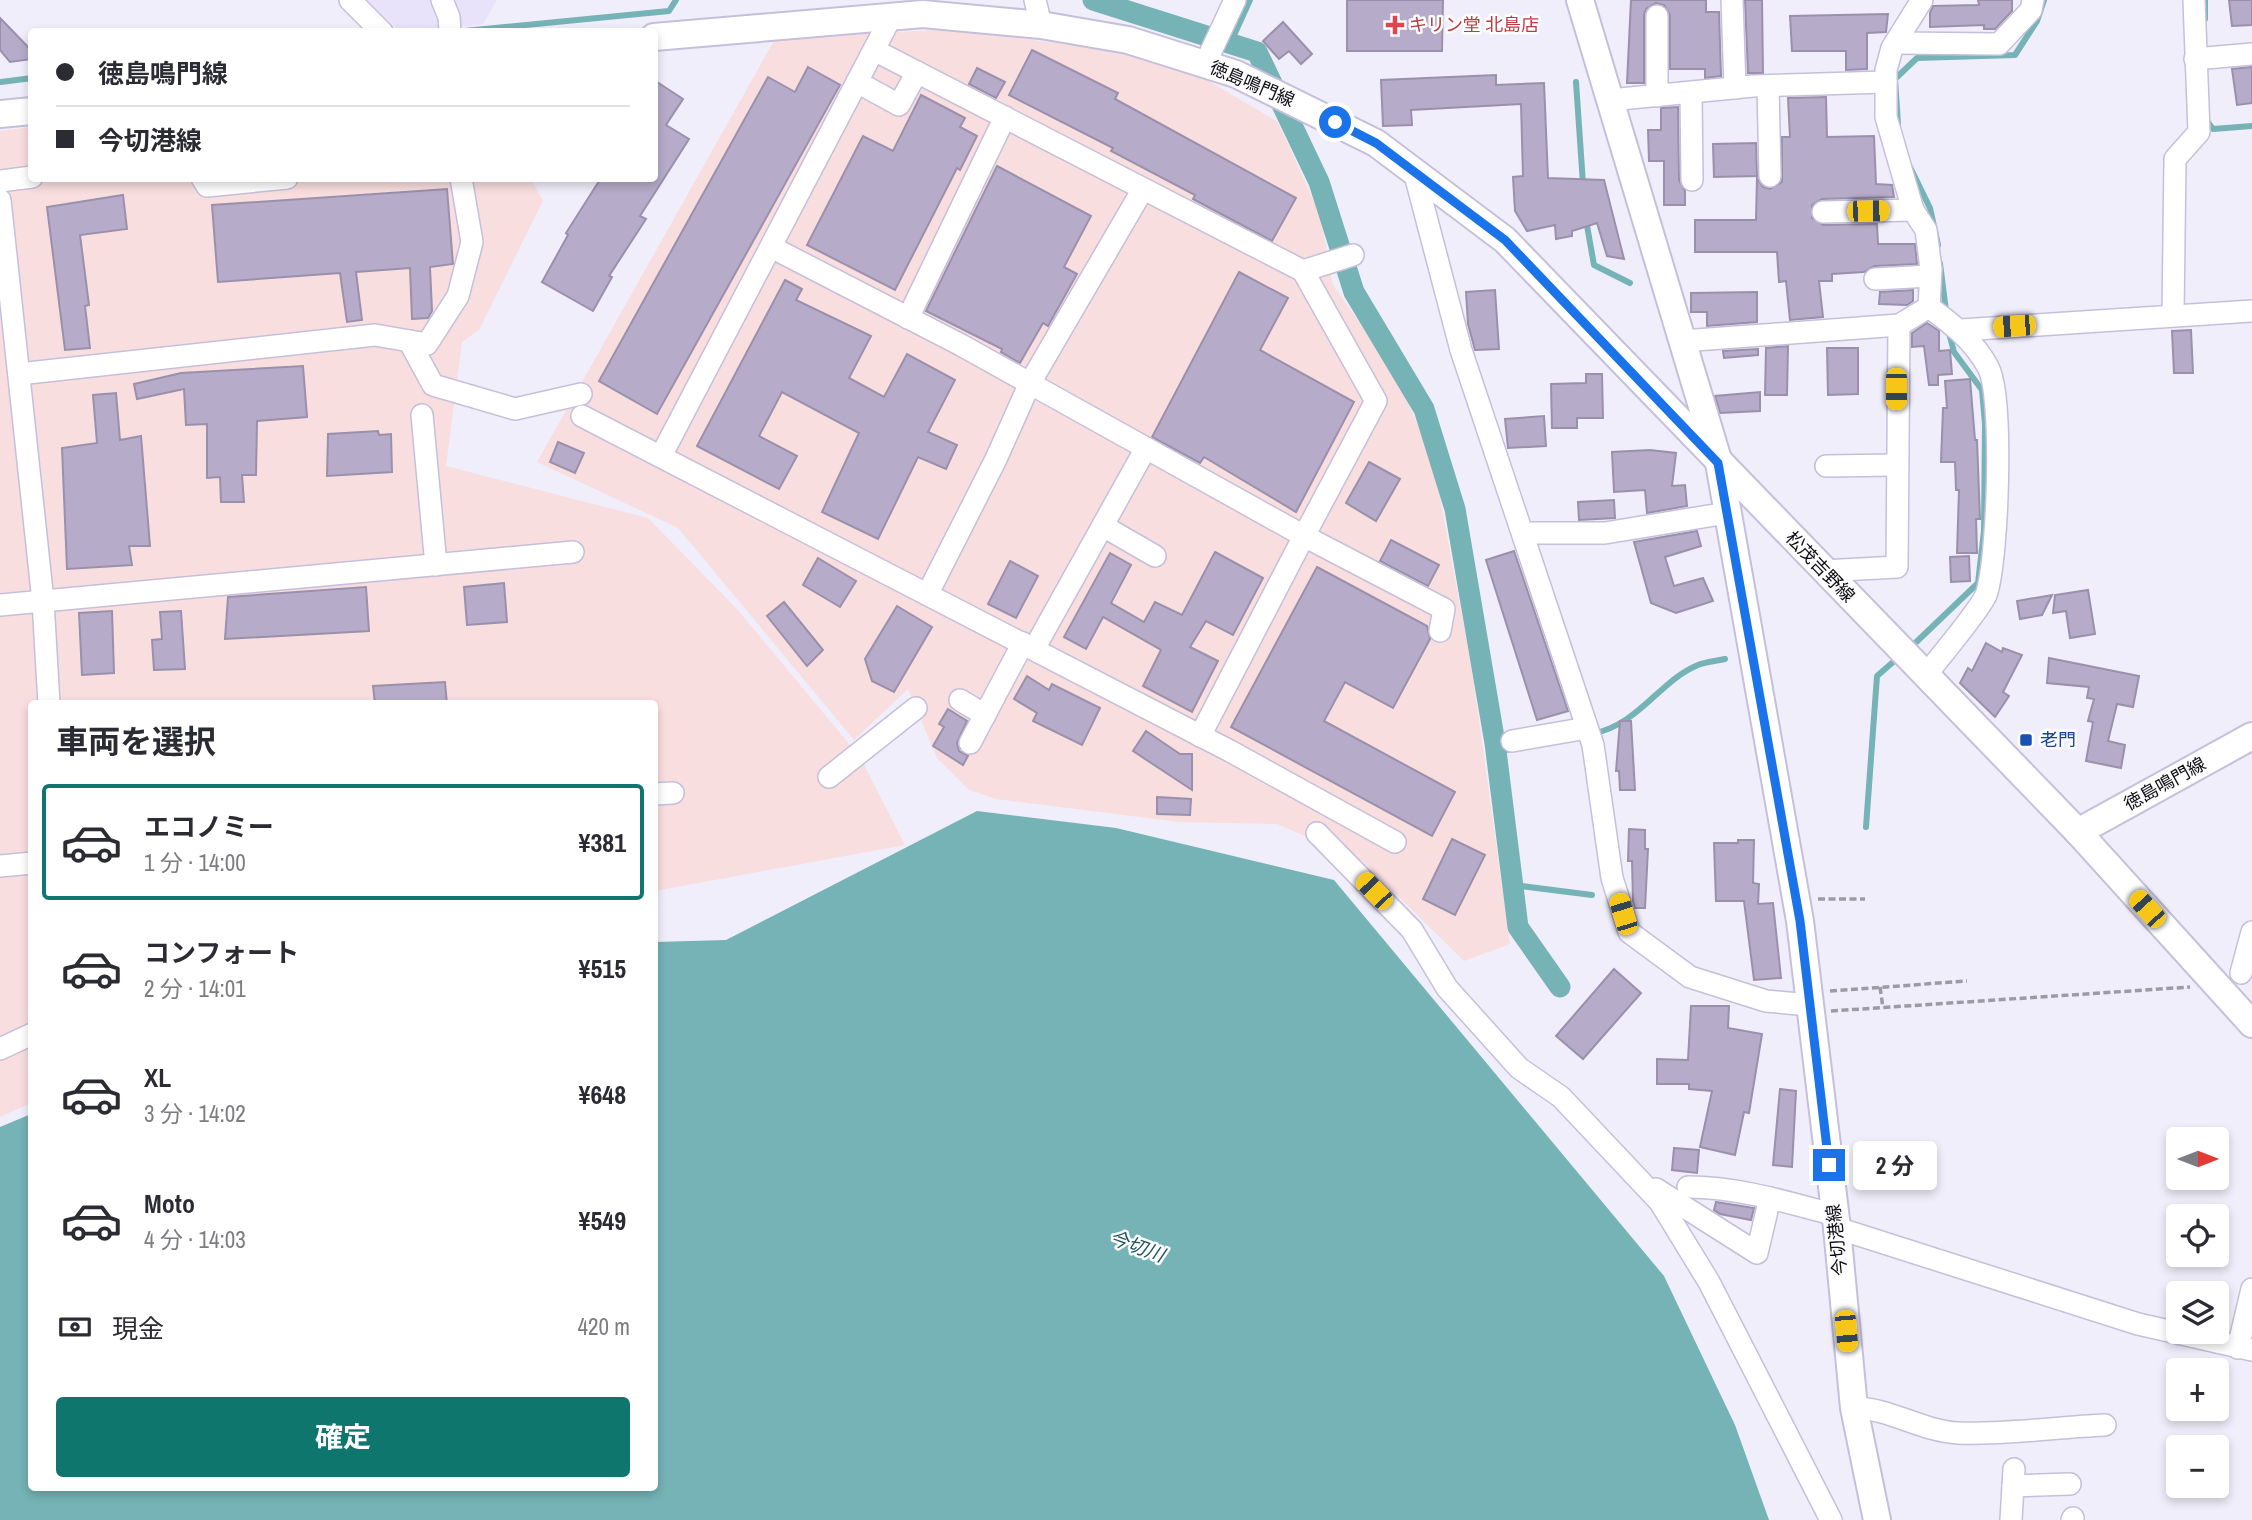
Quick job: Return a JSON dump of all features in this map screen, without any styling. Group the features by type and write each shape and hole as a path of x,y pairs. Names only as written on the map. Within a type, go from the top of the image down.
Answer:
{"main road":[{"name":"松茂吉野線","path":"1580,0 1718,463 2078,832 2252,1024"},
{"name":"徳島鳴門線","path":"658,37 891,17 1038,12 1205,64 1261,86 1376,143 1505,240 1718,463"},
{"path":"0,114 28,111"},
{"name":"今切港線","path":"1718,463 1796,899 1836,1222 1854,1408 1877,1520"},
{"name":"徳島鳴門線","path":"2078,832 2252,736"}],"street":[{"path":"350,0 378,28"},
{"path":"1205,64 1235,0"},
{"path":"1732,0 1735,88"},
{"path":"1922,0 1895,43 1886,70 1886,117 1913,210 1926,230 1930,276 1929,307"},
{"path":"1895,43 1999,44 2031,10 2034,0"},
{"path":"2174,315 2175,159 2199,132 2194,0"},
{"path":"1657,16 1657,96"},
{"path":"661,456 891,17"},
{"path":"874,50 1303,271 1376,401 1200,736"},
{"path":"2195,59 2252,54"},
{"path":"857,82 899,105 917,72"},
{"path":"1610,100 1735,88 1886,82"},
{"path":"1768,86 1770,176"},
{"path":"1691,93 1692,180"},
{"path":"908,318 1005,117"},
{"path":"1414,171 1461,350 1593,745 1612,878 1629,932 1690,977 1766,1001 1810,1003"},
{"path":"0,181 28,178"},
{"path":"204,182 207,186 248,182"},
{"path":"13,380 375,335 427,344 458,296 472,242 462,182"},
{"path":"928,593 996,459 1030,383 1143,189"},
{"path":"0,200 13,380 43,601 50,700"},
{"path":"1823,212 1913,210"},
{"path":"771,247 1030,383 1304,536 1444,609 1440,631"},
{"path":"1303,271 1353,255"},
{"path":"1875,279 1930,276"},
{"path":"1682,341 1899,325 1929,307"},
{"path":"1925,676 1986,596 1995,536 1997,416 1990,369 1961,330 1929,307"},
{"path":"1961,330 2252,311"},
{"path":"1823,571 1897,567 1899,325"},
{"path":"410,341 433,386 515,409 581,394"},
{"path":"422,415 436,565"},
{"path":"582,416 928,593 1395,842"},
{"path":"970,743 1103,526 1146,448"},
{"path":"1826,466 1897,465"},
{"path":"1524,533 1605,533 1727,513"},
{"path":"1103,526 1155,556"},
{"path":"0,604 573,552"},
{"path":"960,700 985,715"},
{"path":"829,777 916,708"},
{"path":"1513,741 1587,728"},
{"path":"1317,833 1412,930 1447,988 1519,1068 1561,1097 1660,1202 1709,1282 1830,1520"},
{"path":"0,866 28,863"},
{"path":"2217,985 2247,972 2252,932"},
{"path":"0,1049 28,1036"},
{"path":"1636,1177 1757,1259 1770,1198"},
{"path":"1688,1187 1713,1187 1770,1198 2138,1324 2245,1349 2252,1289"},
{"path":"1854,1408 1877,1408 1912,1423 1957,1433 2105,1425"},
{"path":"2011,1520 2013,1477 2070,1484"}],"path":[{"path":"1796,899 1865,898"},
{"path":"1810,1003 1880,987 1967,981"},
{"path":"1810,1003 1883,1008 2217,985"},
{"path":"1880,987 1883,1008"}],"shaded area":[{"path":"367,0 497,0 483,24 397,28"},
{"path":"951,29 1114,51 1199,75 1278,122 1320,215 1333,285 1394,371 1433,460 1472,670 1510,944 1464,961 1361,860 1277,824 1179,822 996,799 969,790 937,758 908,689 854,740 678,528 537,462 775,39"},
{"path":"28,127 28,182 533,182 543,201 479,330 462,342 446,466 648,518 737,609 860,757 905,845 658,890 658,700 28,700 28,1104 0,1117 0,131"}],"water":[{"name":"今切川","path":"977,811 1116,828 1334,880 1664,1276 1735,1425 1769,1520 0,1520 0,1127 28,1115 28,1491 658,1491 658,942 726,940"}],"building":[{"name":"キリン堂 北島店","path":"1347,0 1443,0 1442,51 1347,51"},
{"path":"1631,0 1706,0 1706,12 1719,12 1721,76 1705,78 1705,69 1670,69 1670,15 1664,5 1656,3 1646,9 1644,15 1644,83 1627,83"},
{"path":"1745,0 1762,0 1763,73 1748,73"},
{"path":"1978,0 2012,0 2012,11 1995,29 1984,29 1984,25 1930,27 1933,6 1979,5"},
{"path":"2229,0 2252,0 2252,25 2232,26"},
{"path":"1888,14 1886,32 1867,33 1867,69 1846,70 1846,51 1792,51 1790,16"},
{"path":"0,18 28,47 28,60 10,62 0,50"},
{"path":"1283,22 1312,54 1301,64 1289,51 1279,59 1263,41"},
{"path":"1032,50 1118,93 1115,99 1296,198 1272,241 1193,199 1195,195 1111,151 1113,148 1009,95"},
{"path":"808,67 840,85 657,414 599,381 768,77 795,92"},
{"path":"2252,67 2252,103 2237,105 2232,69"},
{"path":"977,68 1005,82 996,98 969,84"},
{"path":"1496,75 1496,85 1544,83 1548,178 1604,180 1624,259 1607,256 1597,223 1572,231 1572,236 1556,239 1555,225 1527,231 1515,211 1513,177 1523,176 1521,104 1411,110 1412,125 1383,126 1381,80"},
{"path":"658,83 683,99 666,125 689,139 640,216 646,219 609,276 612,277 593,311 542,282 568,235 566,233 598,182 658,182"},
{"path":"921,95 965,118 960,127 977,136 960,170 957,168 895,290 807,245 863,136 893,151"},
{"path":"1826,97 1827,137 1874,136 1876,184 1892,185 1894,197 1822,199 1812,205 1812,218 1823,225 1877,224 1878,244 1915,244 1917,264 1874,266 1864,272 1832,274 1832,281 1819,281 1823,317 1790,320 1786,281 1779,282 1777,252 1695,252 1695,220 1756,220 1757,178 1763,187 1770,189 1782,182 1782,137 1790,137 1788,98"},
{"path":"1678,107 1679,180 1685,191 1685,205 1664,205 1664,161 1649,161 1648,130 1661,130 1661,108"},
{"path":"1756,143 1757,176 1714,177 1713,144"},
{"path":"997,166 1091,216 1064,267 1077,274 1048,326 1043,323 1020,363 1001,352 1002,349 926,311"},
{"path":"447,189 453,264 430,267 432,311 428,318 412,319 410,268 356,272 362,320 347,322 340,273 218,282 212,205"},
{"path":"123,195 127,229 80,235 89,305 85,306 90,348 65,350 47,207"},
{"path":"1239,272 1288,298 1260,350 1354,402 1296,512 1204,457 1200,463 1152,437"},
{"path":"785,280 802,289 796,300 871,336 849,378 884,397 907,354 955,380 928,432 957,445 946,469 918,457 878,539 822,512 859,433 782,392 759,436 797,456 779,489 697,446"},
{"path":"1495,290 1499,349 1475,350 1468,324 1466,292"},
{"path":"1913,290 1913,301 1907,305 1879,304 1880,292"},
{"path":"1757,292 1757,322 1707,326 1707,312 1691,312 1691,293"},
{"path":"1927,323 1939,331 1939,351 1950,350 1952,374 1938,375 1938,385 1929,385 1924,346 1912,347 1912,333"},
{"path":"2191,330 2193,373 2174,373 2172,331"},
{"path":"1788,346 1787,395 1765,395 1766,348"},
{"path":"1827,348 1858,348 1858,394 1828,395"},
{"path":"1758,349 1758,355 1724,358 1723,351"},
{"path":"303,366 307,417 257,421 256,475 242,475 244,502 221,502 220,477 207,478 207,424 186,425 184,389 137,399 134,384 181,373"},
{"path":"1586,374 1602,374 1603,418 1577,418 1577,428 1552,428 1551,384 1586,383"},
{"path":"1970,379 1977,440 1980,519 1976,519 1977,553 1957,553 1959,490 1956,490 1955,462 1941,462 1943,408 1947,408 1945,381"},
{"path":"1760,392 1760,411 1720,413 1715,396"},
{"path":"116,393 120,440 141,436 150,546 129,546 132,565 67,569 62,448 97,443 93,395"},
{"path":"1544,416 1546,446 1508,448 1505,419"},
{"path":"378,431 379,435 391,434 392,472 327,476 328,434"},
{"path":"558,442 584,453 575,473 550,462"},
{"path":"1650,450 1676,453 1672,486 1685,485 1687,506 1647,513 1645,490 1614,492 1612,452"},
{"path":"1369,462 1400,479 1376,521 1346,503"},
{"path":"1614,500 1615,518 1579,520 1578,502"},
{"path":"1697,531 1701,546 1665,557 1674,586 1703,578 1713,601 1676,613 1651,603 1634,542"},
{"path":"1391,540 1439,565 1428,586 1380,561"},
{"path":"1514,551 1568,711 1537,720 1486,560"},
{"path":"1215,552 1263,578 1233,635 1206,621 1190,647 1218,661 1192,712 1143,686 1161,650 1103,617 1086,649 1064,637 1110,553 1131,565 1111,603 1144,622 1155,602 1182,615"},
{"path":"1969,556 1970,581 1951,582 1950,557"},
{"path":"818,558 856,581 840,607 803,585"},
{"path":"1010,561 1038,576 1016,618 988,604"},
{"path":"1317,567 1427,626 1430,639 1393,708 1345,682 1324,721 1455,792 1432,836 1231,727"},
{"path":"504,583 507,622 467,625 464,587"},
{"path":"366,587 369,631 225,639 228,597"},
{"path":"2088,590 2095,634 2070,638 2066,611 2053,613 2055,595"},
{"path":"2052,595 2042,615 2020,619 2017,601"},
{"path":"784,602 823,650 807,666 767,616"},
{"path":"897,606 932,627 894,692 872,681 865,659"},
{"path":"112,611 114,673 82,675 79,613"},
{"path":"181,611 185,669 154,670 152,640 162,639 160,612"},
{"path":"1986,643 2002,652 2003,648 2022,655 2003,692 2009,696 1995,717 1960,683 1968,668 1972,671"},
{"path":"2049,658 2139,676 2133,707 2117,704 2108,741 2125,745 2121,768 2086,761 2093,722 2088,721 2094,699 2087,698 2089,687 2047,683"},
{"path":"1027,676 1049,690 1052,684 1100,708 1082,745 1033,721 1037,713 1014,699"},
{"path":"445,682 447,700 375,700 373,686"},
{"path":"948,709 967,721 957,743 959,751 968,756 963,765 933,746 944,727 939,724"},
{"path":"1620,721 1631,721 1635,790 1620,790 1619,771 1616,771"},
{"path":"1146,731 1180,754 1192,754 1192,790 1133,751"},
{"path":"1157,797 1191,799 1190,815 1157,814"},
{"path":"1629,829 1645,830 1645,849 1648,849 1645,908 1635,908 1633,901 1632,861 1628,861"},
{"path":"1452,839 1485,855 1455,915 1423,899"},
{"path":"1738,840 1754,840 1753,883 1759,884 1758,904 1773,903 1781,978 1754,980 1744,901 1716,901 1714,843 1738,843"},
{"path":"1614,969 1641,993 1583,1059 1556,1036"},
{"path":"1691,1006 1729,1006 1728,1028 1762,1034 1749,1113 1744,1112 1735,1155 1700,1147 1712,1091 1689,1089 1689,1084 1657,1084 1657,1059 1688,1060"},
{"path":"1780,1089 1796,1091 1792,1167 1773,1165"},
{"path":"1674,1148 1699,1150 1697,1173 1672,1170"},
{"path":"1716,1202 1754,1208 1751,1220 1720,1214 1714,1210"}],"waterway":[{"path":"496,28 669,11 676,0"},
{"path":"1093,0 1257,52 1319,182 1354,292 1424,409 1455,509 1495,743 1518,927 1560,987"},
{"path":"1230,44 1250,0"},
{"path":"1898,124 1895,79 1917,58 2015,55 2037,21 2044,0"},
{"path":"2205,0 2205,19"},
{"path":"1,82 28,79"},
{"path":"1576,82 1583,184"},
{"path":"2207,121 2213,129 2252,126"},
{"path":"1910,167 1930,208 1938,245"},
{"path":"1586,220 1594,265 1630,283"},
{"path":"1940,263 1946,311"},
{"path":"1909,649 1978,583 1984,531 1985,424 1982,390 1954,352 1948,329"},
{"path":"1866,827 1877,676 1900,656"},
{"path":"1592,734 1623,721 1684,672 1701,664 1725,659"},
{"path":"1496,751 1513,749"},
{"path":"1513,885 1592,895"}],"place":[{"name":"キリン堂 北島店","path":"1395,25"},
{"name":"老門","path":"2026,740"}],"route":[{"path":"1335,122 1376,143 1505,240 1718,463 1800,921 1829,1165"}]}
